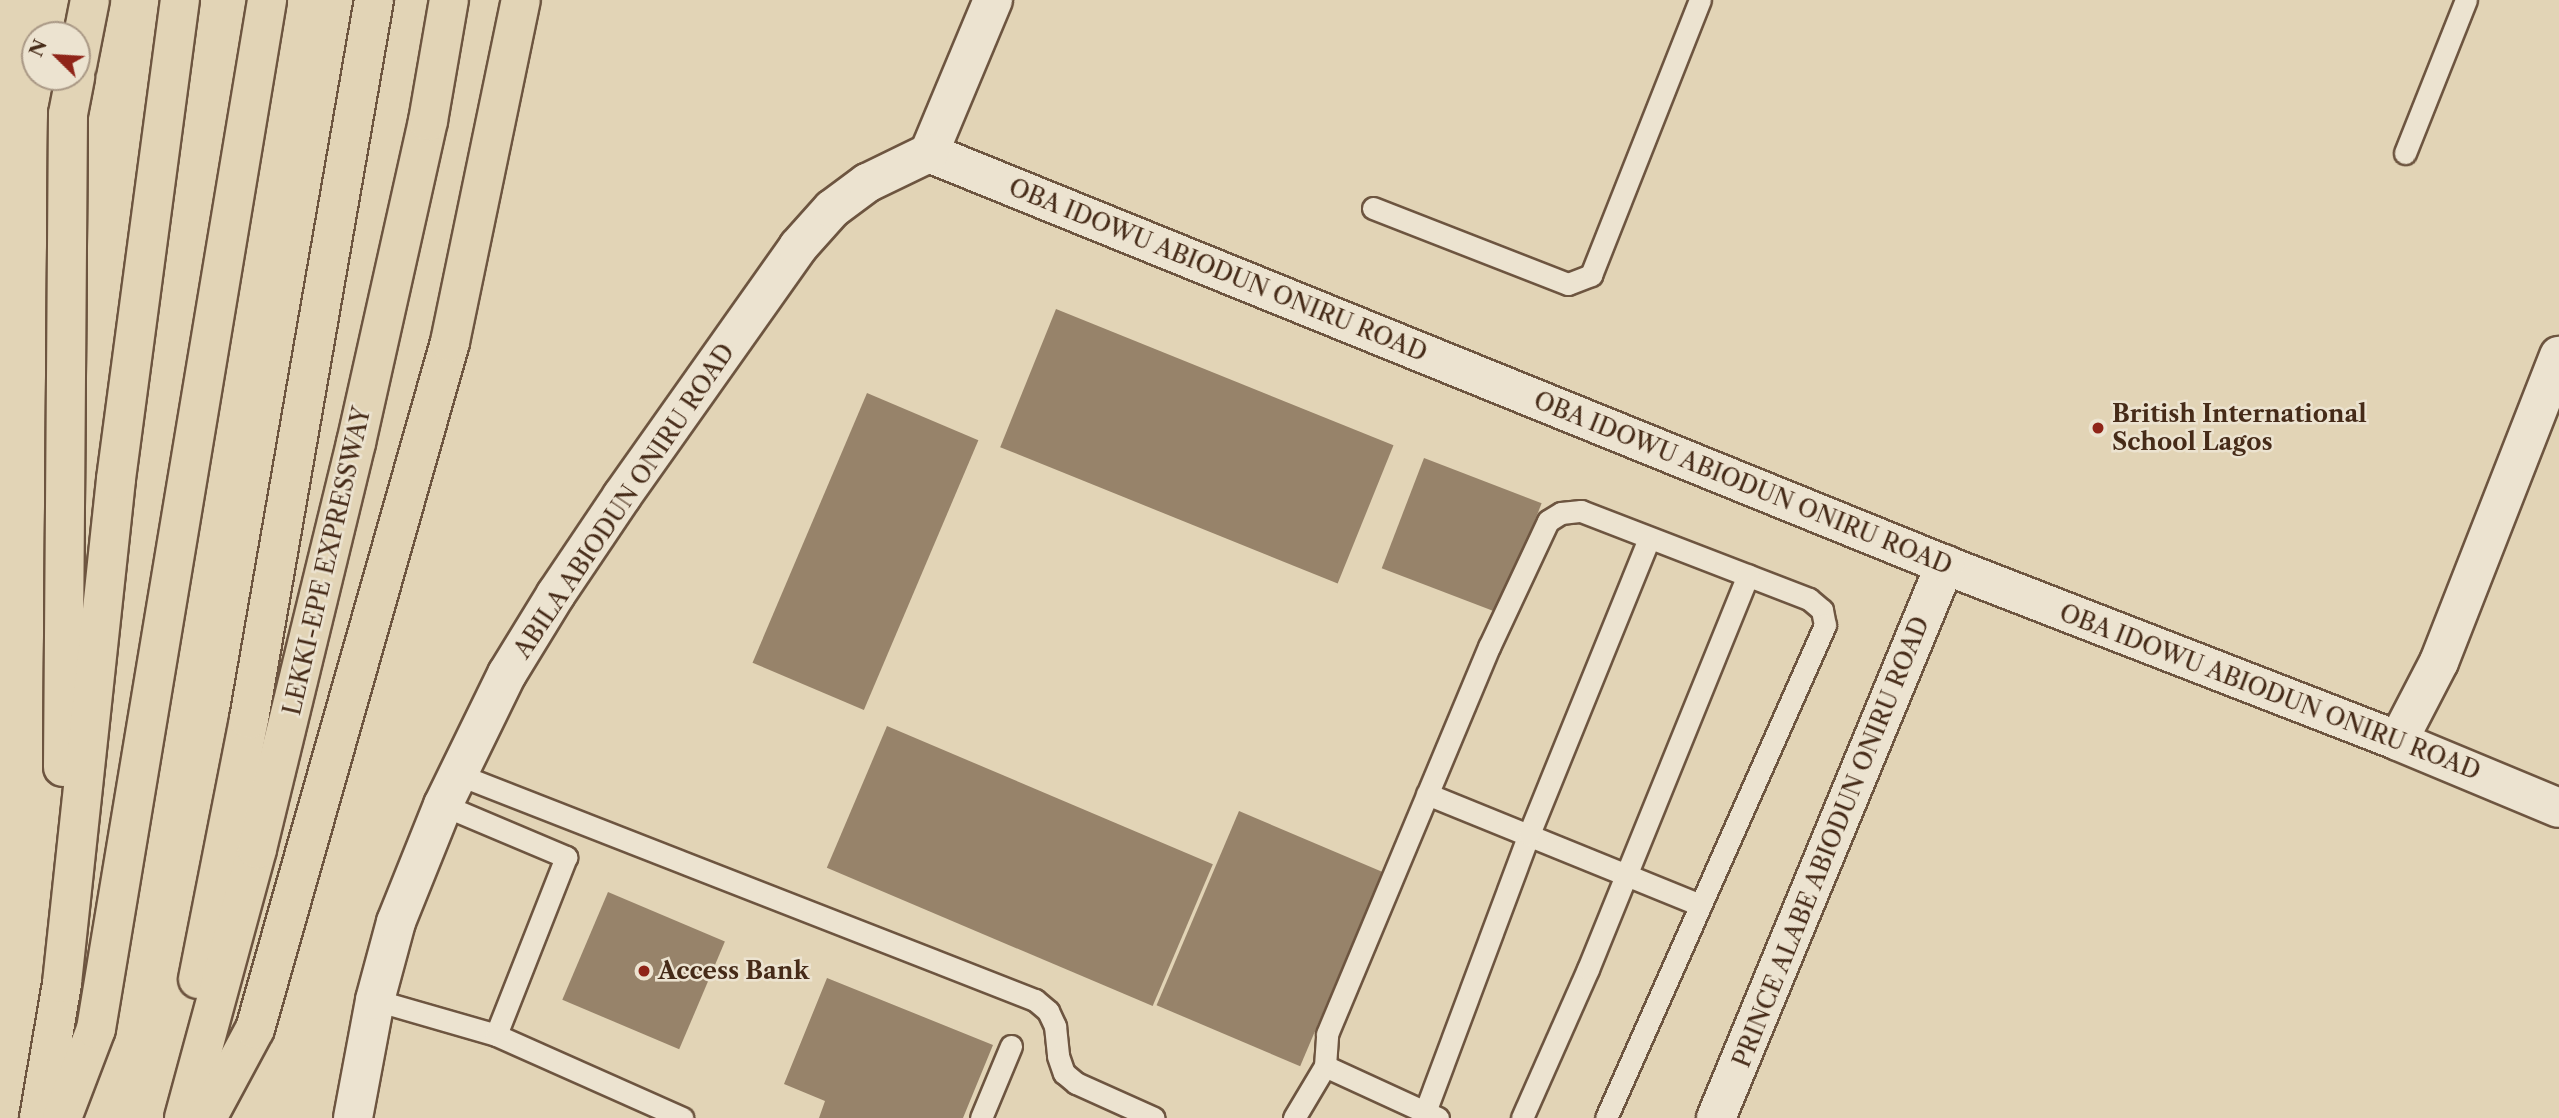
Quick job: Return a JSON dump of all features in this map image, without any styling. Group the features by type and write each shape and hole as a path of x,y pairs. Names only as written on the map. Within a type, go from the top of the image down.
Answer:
{"highway":[{"path":"86,21 90,0"},
{"path":"39,1118 62,983 116,479 180,0"},
{"path":"62,1118 96,1029 267,0"},
{"path":"171,1118 249,719 374,0"},
{"name":"LEKKI-EPE EXPRESSWAY","path":"184,1118 257,849 353,457 428,121 449,0"},
{"path":"207,1118 256,1029 450,342 521,0"},
{"path":"62,983 68,114 72,91"}],"street":[{"path":"929,152 993,0"},
{"name":"OBA IDOWU ABIODUN ONIRU ROAD","path":"929,152 1945,565 2398,741 2559,808"},
{"name":"ABILA ABIODUN ONIRU ROAD","path":"353,1118 375,1000 396,922 450,789 507,674 556,594 798,247 832,209 867,183 929,152"},
{"path":"2398,741 2439,662 2559,356"},
{"name":"PRINCE ALABE ABIODUN ONIRU ROAD","path":"1716,1118 1945,565"}],"lane":[{"path":"1373,208 1568,284 1591,275 1700,0"},
{"path":"2404,153 2466,0"},
{"path":"1294,1118 1325,1066 1327,1034 1489,647 1548,521 1561,513 1581,511 1810,599 1822,610 1825,625 1606,1118"},
{"path":"1325,1066 1432,1115 1529,834 1649,538"},
{"path":"1522,1118 1626,875 1748,575"},
{"path":"450,789 566,858 496,1035"},
{"path":"450,789 1035,1000 1048,1011 1055,1026 1058,1056 1064,1073 1076,1083 1154,1118"},
{"path":"1427,794 1700,905"},
{"path":"375,1000 496,1035 681,1118"},
{"path":"981,1118 1011,1046"}],"building":[{"path":"1056,309 1393,445 1338,584 1000,447"},
{"path":"867,393 978,440 864,710 753,663"},
{"path":"1424,458 1542,503 1499,613 1382,568"},
{"path":"887,726 1213,864 1153,1006 827,868"},
{"path":"1239,811 1383,872 1300,1066 1157,1005"},
{"name":"Access Bank","path":"608,892 725,942 679,1049 562,1000"},
{"path":"827,978 993,1045 963,1118 819,1118 825,1101 784,1084"}],"place":[{"name":"British International School Lagos","path":"2098,428"},
{"name":"Access Bank","path":"644,971"}]}
